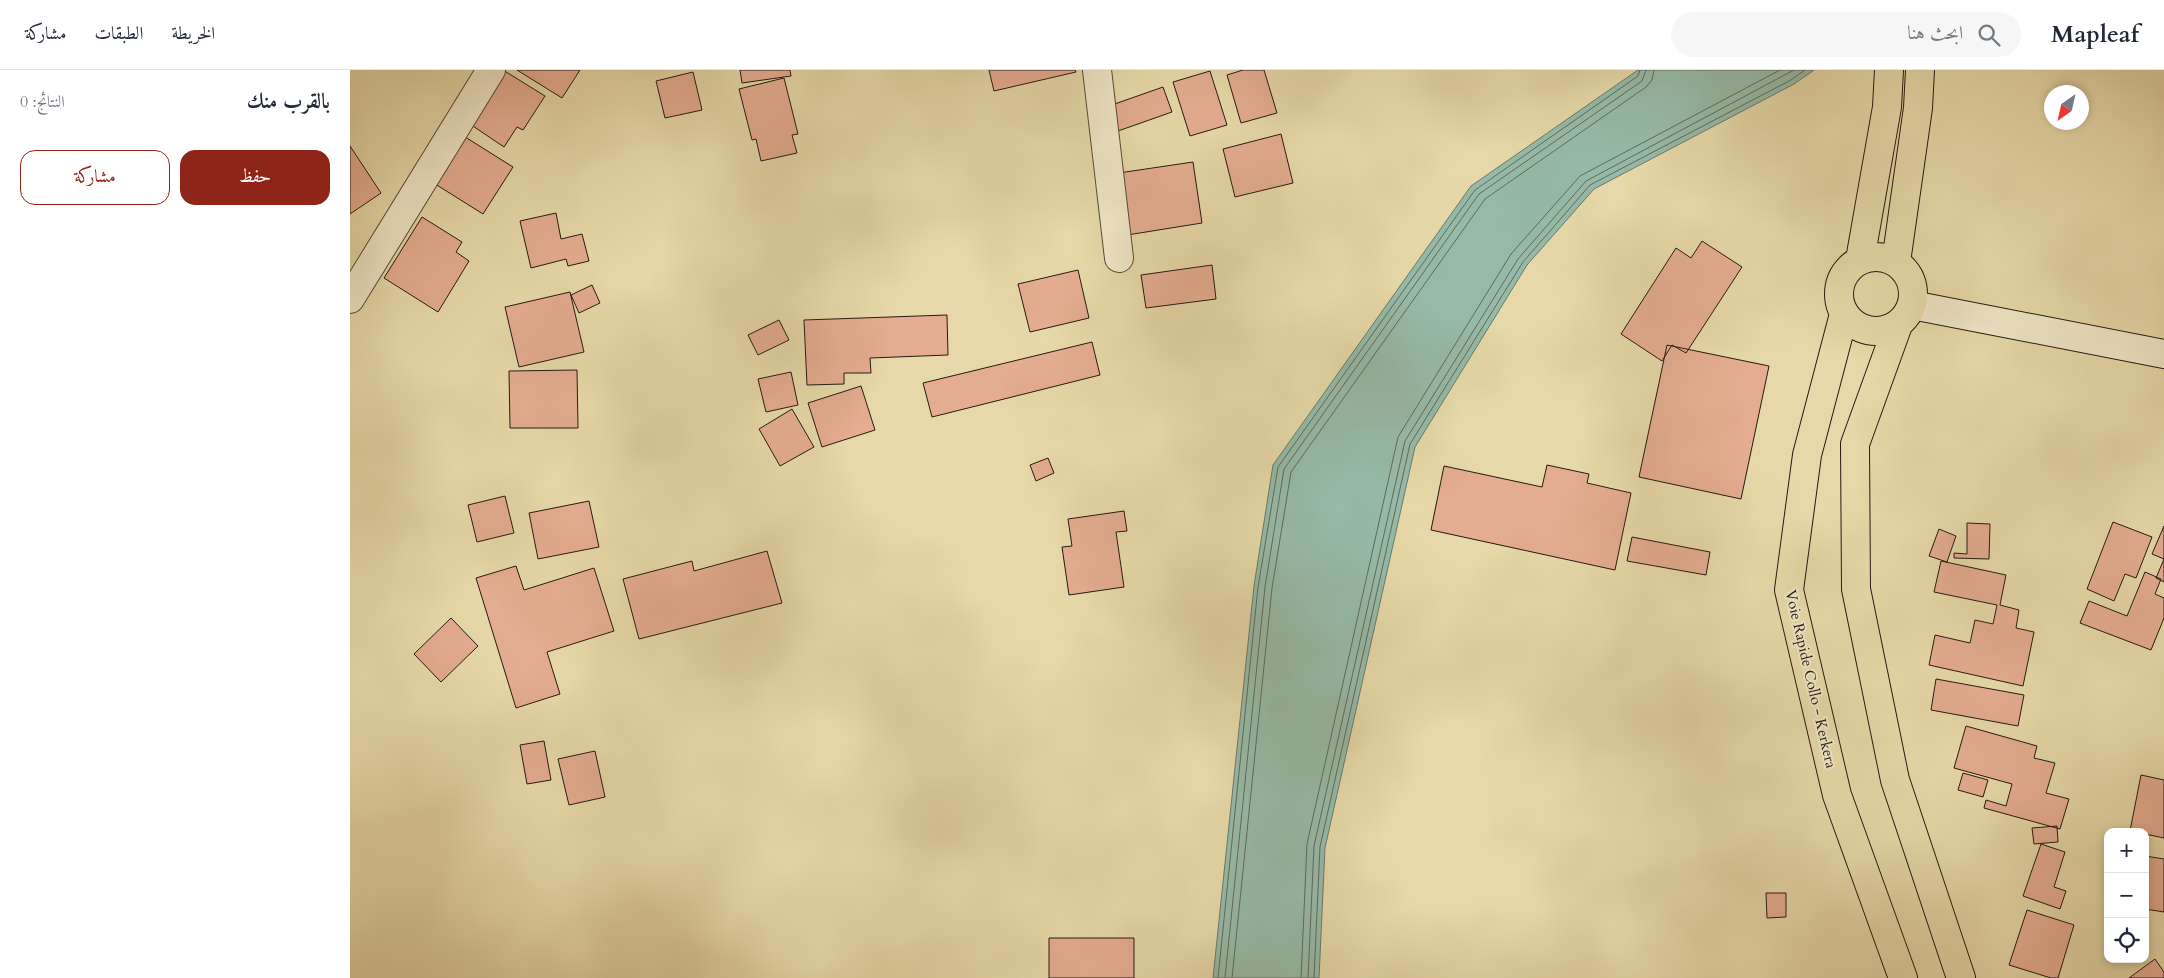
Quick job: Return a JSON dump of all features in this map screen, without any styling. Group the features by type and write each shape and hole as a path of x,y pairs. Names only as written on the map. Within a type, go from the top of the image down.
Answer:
{"highway":[{"path":"1860,260 1887,107 1890,70"},
{"path":"1896,262 1918,108 1920,70"},
{"path":"1905,315 1887,330 1875,332 1862,329 1844,314 1839,302 1838,290 1842,278 1849,267 1871,256 1884,257 1896,262 1906,270 1914,293 1855,444 1856,589 1895,780 1962,978"},
{"name":"Voie Rapide Collo - Kerkera","path":"1844,314 1807,455 1789,590 1838,795 1903,978"}],"street":[{"path":"350,299 491,70"},
{"path":"1097,70 1119,258"},
{"path":"1905,315 2164,354"}],"water":[{"path":"1638,70 1814,70 1794,84 1594,189 1527,265 1415,447 1325,848 1319,978 1213,978 1254,586 1273,465 1471,186"}],"building":[{"path":"503,70 545,96 523,130 517,127 504,147 464,120"},
{"path":"517,70 580,70 562,98"},
{"path":"740,70 790,70 791,76 742,83"},
{"path":"989,70 1075,70 1076,72 994,91"},
{"path":"1243,70 1264,70 1277,113 1241,123 1227,75"},
{"path":"1210,71 1227,125 1190,136 1173,82"},
{"path":"693,72 702,110 665,118 656,81"},
{"path":"784,78 798,134 792,135 797,153 761,161 756,139 752,140 739,89"},
{"path":"1163,87 1172,112 1118,131 1109,106"},
{"path":"1281,134 1293,183 1235,197 1223,149"},
{"path":"462,135 513,167 483,214 432,182"},
{"path":"350,146 381,193 350,214"},
{"path":"1193,162 1202,223 1121,236 1112,174"},
{"path":"556,213 561,239 582,234 589,261 568,266 566,259 531,268 520,221"},
{"path":"422,217 462,242 456,252 469,261 438,312 384,278"},
{"path":"1702,241 1742,267 1686,353 1672,345 1662,361 1621,334 1676,248 1691,258"},
{"path":"1212,265 1216,299 1146,308 1141,275"},
{"path":"1078,270 1089,318 1030,332 1018,284"},
{"path":"592,285 600,303 579,313 571,295"},
{"path":"570,292 584,352 519,367 505,307"},
{"path":"947,315 948,355 870,358 871,373 844,373 844,384 807,385 804,320"},
{"path":"779,320 789,340 758,355 748,335"},
{"path":"1092,342 1100,375 932,417 923,383"},
{"path":"1667,345 1769,366 1741,499 1639,477"},
{"path":"577,370 578,428 510,428 509,371"},
{"path":"791,372 798,405 766,412 758,379"},
{"path":"861,386 875,430 822,447 808,403"},
{"path":"792,409 814,447 780,466 759,429"},
{"path":"1048,458 1054,473 1036,481 1030,465"},
{"path":"1547,465 1589,474 1587,483 1631,493 1615,570 1431,530 1444,466 1542,487"},
{"path":"505,496 514,533 477,542 468,505"},
{"path":"589,501 599,547 538,559 529,513"},
{"path":"1124,511 1127,531 1116,532 1124,587 1069,595 1062,547 1072,546 1068,519"},
{"path":"2113,522 2152,537 2136,578 2125,574 2114,601 2087,589"},
{"path":"1967,523 1990,524 1989,559 1954,558 1954,553 1967,554"},
{"path":"2164,526 2164,559 2152,554"},
{"path":"1939,529 1956,536 1947,562 1929,556"},
{"path":"1632,537 1710,552 1706,575 1627,561"},
{"path":"767,551 782,603 639,639 623,579 692,561 694,571"},
{"path":"2164,559 2164,582 2156,578"},
{"path":"1941,561 2006,575 2000,605 2019,610 2016,628 2034,632 2023,686 1929,665 1935,635 1970,643 1975,620 1993,624 1997,605 1934,592"},
{"path":"516,566 524,590 594,568 614,631 547,652 560,694 516,708 476,578"},
{"path":"2145,572 2161,579 2155,594 2164,598 2164,618 2151,650 2080,623 2089,601 2127,616"},
{"path":"451,618 478,646 441,682 414,654"},
{"path":"1936,679 2024,695 2018,726 1931,710"},
{"path":"1966,726 2037,746 2034,758 2055,763 2046,793 2069,799 2060,829 1984,808 1986,800 2006,806 2012,784 1954,768"},
{"path":"544,741 551,780 527,784 520,745"},
{"path":"595,751 605,797 569,805 558,759"},
{"path":"1963,773 1988,780 1983,797 1958,790"},
{"path":"2141,775 2164,780 2164,838 2149,835 2149,828 2131,828"},
{"path":"2057,826 2058,842 2034,844 2032,828"},
{"path":"2041,844 2065,852 2054,887 2066,891 2060,909 2023,896"},
{"path":"2149,857 2164,859 2164,912 2149,910"},
{"path":"1766,893 1786,893 1786,917 1767,918"},
{"path":"2027,910 2074,925 2058,978 2051,978 2009,965"},
{"path":"1049,938 1134,938 1134,978 1049,978"},
{"path":"2155,959 2164,972 2164,978 2129,978"}]}
